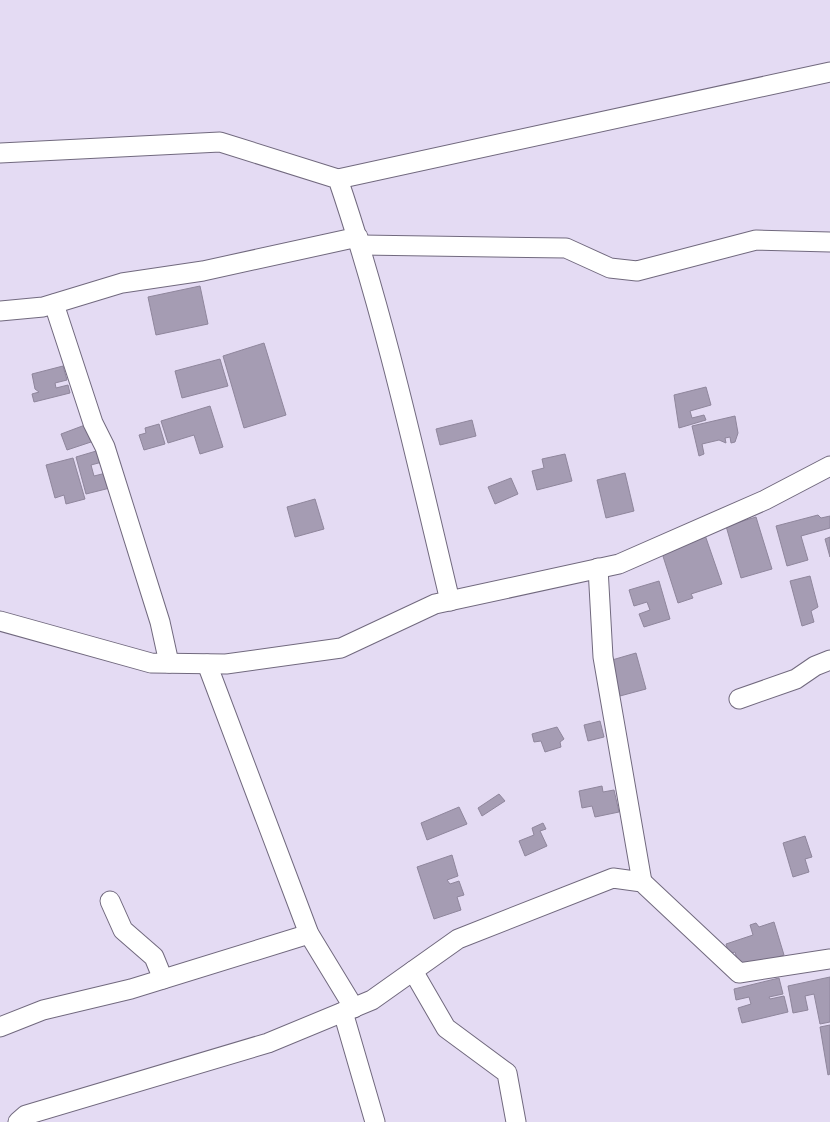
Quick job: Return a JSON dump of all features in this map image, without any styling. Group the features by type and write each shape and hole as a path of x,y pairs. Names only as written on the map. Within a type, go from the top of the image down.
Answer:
{"street":[{"path":"0,153 220,142 338,179 830,72"},
{"path":"338,179 359,241 383,323 450,601"},
{"path":"0,311 54,304 122,283 203,271 359,241 566,248 610,268 638,272 756,240 830,242"},
{"path":"54,304 94,423 105,447 160,622 169,664"},
{"path":"0,621 151,663 226,664 341,648 435,604 620,564 765,500 830,466"},
{"path":"598,568 603,657 642,882"},
{"path":"739,699 796,679 815,666 830,660"},
{"path":"207,664 309,934 348,1010 375,1122"},
{"path":"18,1122 26,1116 268,1043 372,1000 458,940 613,878 642,882 739,973 830,959"},
{"path":"110,901 123,930 154,957 163,979"},
{"path":"0,1027 43,1010 163,979 309,934"},
{"path":"413,971 446,1028 507,1073 516,1122"}],"building":[{"path":"200,286 208,324 156,335 148,297"},
{"path":"264,343 286,415 244,428 223,356"},
{"path":"220,359 228,386 182,398 175,371"},
{"path":"63,366 67,380 55,383 56,388 68,385 70,393 34,402 32,394 39,392 35,389 32,374"},
{"path":"706,387 711,405 690,411 692,418 704,415 706,420 679,428 674,395"},
{"path":"210,406 223,447 200,454 194,435 168,443 161,421"},
{"path":"735,416 738,433 735,442 731,443 730,437 725,438 726,443 719,440 702,444 704,454 699,456 692,426"},
{"path":"472,420 476,436 440,445 436,429"},
{"path":"159,424 165,444 144,450 139,435 146,433 145,428"},
{"path":"85,425 91,442 67,450 61,434"},
{"path":"103,449 106,461 91,465 94,476 106,473 110,488 86,494 76,457"},
{"path":"565,454 572,481 537,490 532,471 544,468 542,459"},
{"path":"73,458 85,499 66,504 64,495 55,498 46,465"},
{"path":"625,473 634,511 606,518 597,480"},
{"path":"511,478 518,494 495,504 488,487"},
{"path":"315,499 324,529 295,537 287,507"},
{"path":"818,515 821,518 830,516 830,528 801,536 808,560 787,566 776,526"},
{"path":"756,517 772,569 741,578 726,526"},
{"path":"705,535 722,584 691,594 693,598 678,603 661,550"},
{"path":"830,537 830,557 825,539"},
{"path":"810,576 818,607 811,611 814,622 802,626 790,581"},
{"path":"659,581 670,619 644,627 639,614 650,610 647,602 634,606 629,590"},
{"path":"636,653 646,689 620,696 612,660"},
{"path":"600,721 604,737 588,741 584,725"},
{"path":"557,727 564,739 560,742 561,747 545,752 541,741 534,742 532,734"},
{"path":"602,786 603,792 614,790 619,812 595,817 592,806 582,808 579,791"},
{"path":"499,794 505,801 482,816 478,808"},
{"path":"459,807 467,824 427,840 421,823"},
{"path":"543,823 546,829 540,831 547,846 525,856 519,841 534,835 532,828"},
{"path":"805,836 812,857 805,859 809,872 793,877 783,843"},
{"path":"452,855 458,876 447,880 450,884 459,881 464,895 457,897 461,910 434,919 417,867"},
{"path":"774,922 784,955 740,969 735,952 729,954 726,944 753,935 750,925 756,923 759,927"},
{"path":"830,977 830,1022 820,1024 814,994 805,996 808,1010 793,1013 788,986"},
{"path":"779,978 783,994 769,997 770,999 784,996 788,1012 742,1023 738,1008 751,1004 749,997 736,1000 734,989"},
{"path":"830,1025 830,1074 828,1075 820,1027"}]}
